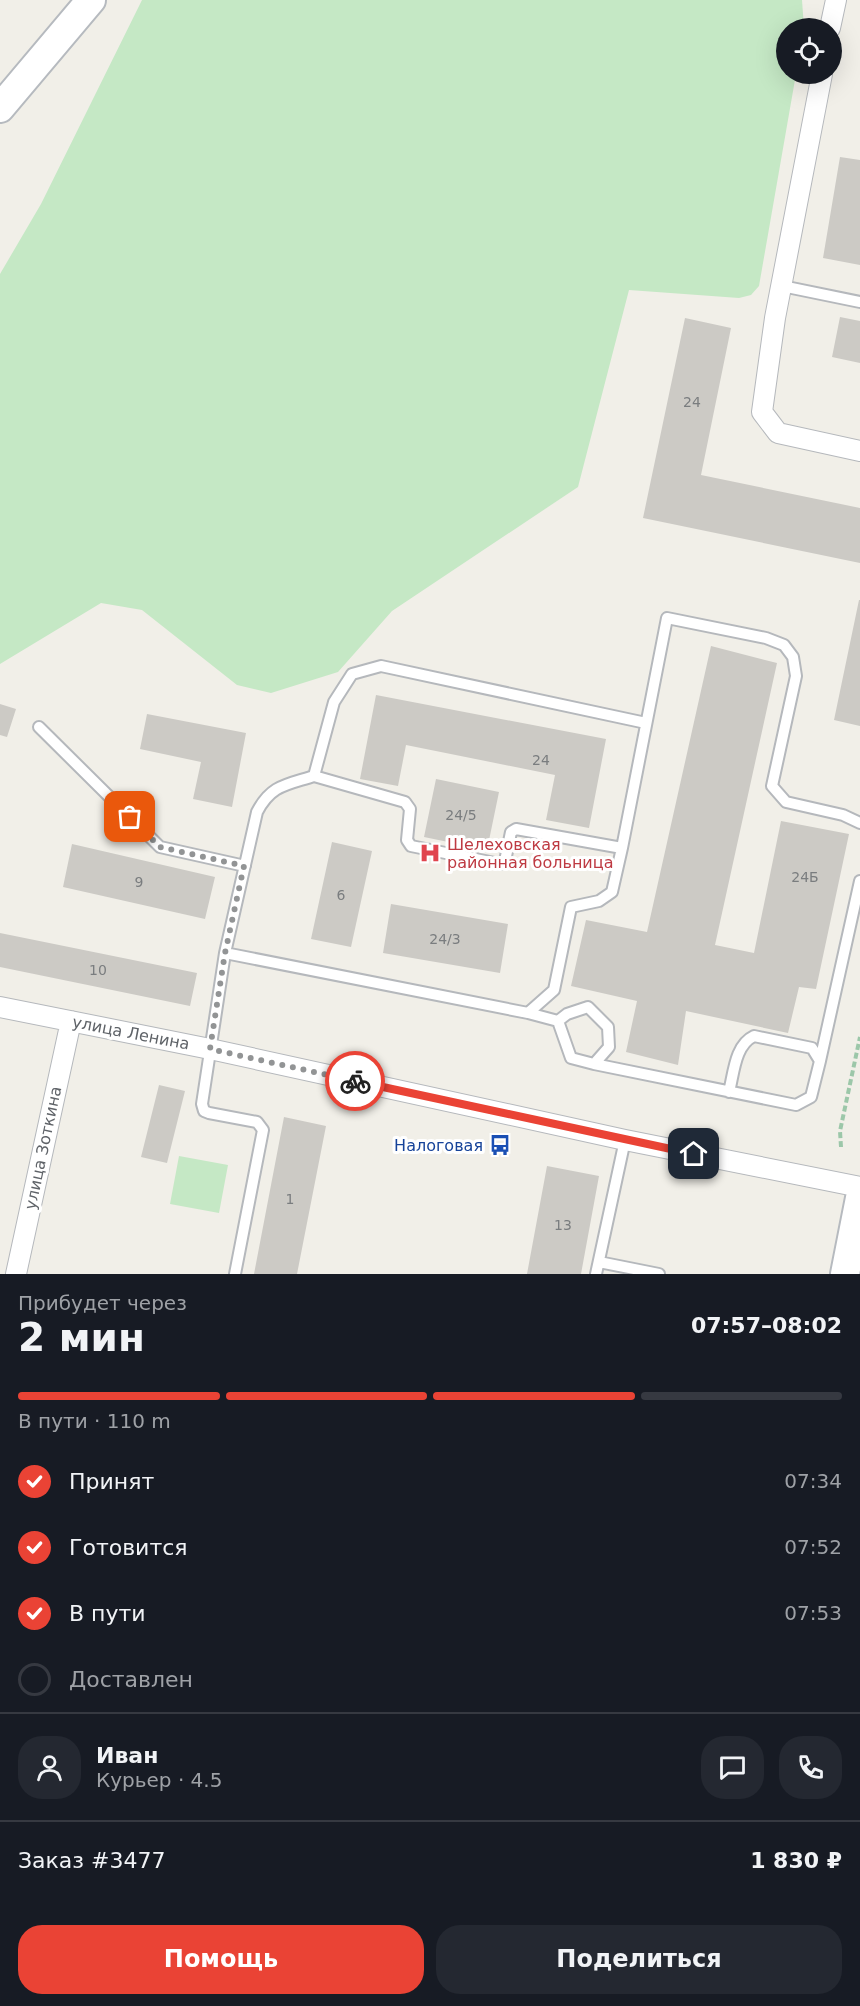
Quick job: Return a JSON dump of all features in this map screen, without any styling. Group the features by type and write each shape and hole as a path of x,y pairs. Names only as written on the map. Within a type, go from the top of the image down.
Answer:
{"street":[{"path":"0,108 91,0"},
{"path":"832,18 836,0"},
{"path":"820,84 782,286 762,412 778,433 860,451"},
{"name":"улица Ленина","path":"0,1007 210,1049 625,1140 860,1187"},
{"name":"улица Зоткина","path":"16,1274 71,1021"},
{"path":"845,1274 860,1198"}],"lane":[{"path":"782,286 860,302"},
{"path":"528,1013 554,990 571,907 599,901 612,892 668,618 766,638 784,645 793,657 796,676 772,786 786,802 843,815 860,824"},
{"path":"314,776 334,702 352,674 381,666 646,723"},
{"path":"39,727 160,847 244,866"},
{"path":"235,1274 263,1130 257,1122 204,1110 202,1104 225,953 256,812 265,797 275,788 314,776 405,802 410,809 407,840 411,846 500,864 505,861 511,832 516,829 622,848"},
{"path":"558,1021 571,1058 796,1105 811,1098 860,881"},
{"path":"225,953 528,1013 558,1021"},
{"path":"558,1021 567,1014 588,1007 608,1027 609,1047 594,1064"},
{"path":"729,1092 740,1049 745,1040 754,1036 812,1048 820,1060"},
{"path":"596,1274 625,1140"},
{"path":"598,1262 659,1274"}],"path":[{"path":"841,1147 840,1131 860,1037"}],"green space":[{"path":"142,0 802,0 803,18 776,18 776,84 794,84 759,286 751,295 739,298 629,290 578,487 392,611 338,672 271,693 237,685 142,610 101,603 0,664 0,274 41,204"},
{"path":"179,1156 228,1165 219,1213 170,1204"}],"building":[{"path":"840,157 860,160 860,265 823,258"},
{"path":"840,317 860,321 860,363 832,357"},
{"path":"685,318 731,328 701,475 860,508 860,563 643,518"},
{"path":"860,600 860,726 834,720"},
{"path":"711,646 777,663 715,945 754,953 781,821 849,834 816,989 799,987 788,1033 686,1011 678,1065 626,1052 637,1001 571,986 586,920 647,932"},
{"path":"376,695 606,739 589,828 546,820 555,775 406,745 398,786 360,779"},
{"path":"0,704 16,709 7,737 0,735"},
{"path":"147,714 246,733 232,807 193,799 201,762 140,749"},
{"path":"436,779 499,792 487,850 424,837"},
{"path":"332,842 372,851 351,947 311,939"},
{"path":"72,844 215,877 205,919 63,887"},
{"name":"Шелеховская районная больница","path":"391,904 508,924 500,973 383,953"},
{"path":"0,933 197,973 190,1006 0,967"},
{"path":"159,1085 185,1091 167,1163 141,1157"},
{"path":"284,1117 326,1126 297,1274 254,1274"},
{"path":"547,1166 599,1176 581,1274 527,1274"}],"way so far":[{"path":"130,817 160,847 244,866 225,953 210,1049 355,1081"}],"place":[{"name":"Шелеховская районная больница","path":"430,853"},
{"name":"Налоговая","path":"500,1145"}],"route":[{"path":"355,1081 694,1154"}]}
